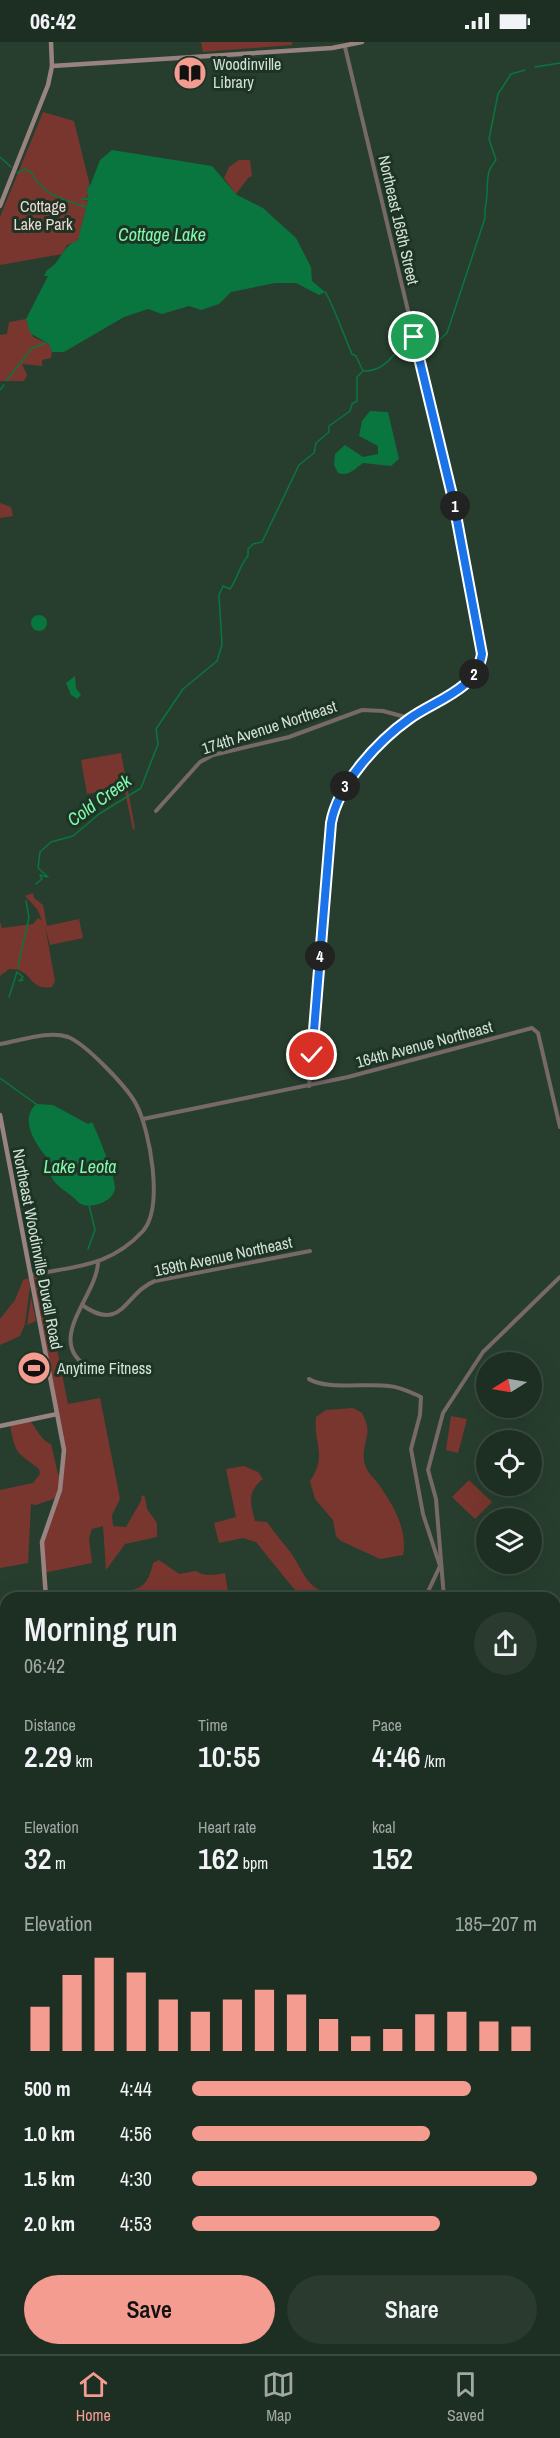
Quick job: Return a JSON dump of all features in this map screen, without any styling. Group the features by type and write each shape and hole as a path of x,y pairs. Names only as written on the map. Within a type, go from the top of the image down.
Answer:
{"main road":[{"path":"0,206 45,96 52,66 51,42"},
{"path":"52,66 345,47 362,42"},
{"name":"Northeast Woodinville Duvall Road","path":"0,1115 57,1414 64,1465 60,1490 42,1542 46,1592"},
{"path":"0,1426 57,1414"},
{"path":"0,1866 0,1885"}],"street":[{"name":"Northeast 165th Street","path":"345,47 453,499 481,641 482,660 472,679 409,719"},
{"name":"174th Avenue Northeast","path":"156,811 200,762 213,755 289,737 362,710 383,711 409,719"},
{"path":"309,1086 335,805 351,779 409,719"},
{"name":"164th Avenue Northeast","path":"143,1119 309,1086 536,1028 560,1127"},
{"path":"0,1044 57,1035 73,1040 125,1088 143,1119 155,1191 151,1216 137,1236 98,1263 31,1275"},
{"name":"159th Avenue Northeast","path":"82,1305 98,1314 116,1313 127,1306 141,1289 155,1281 310,1251"},
{"path":"91,1369 76,1355 71,1344 75,1315 95,1284 98,1263"},
{"path":"428,1592 440,1566 442,1554 436,1499 428,1473 446,1406 483,1352 560,1277"},
{"path":"309,1379 325,1384 387,1386 408,1390 420,1397 420,1415 411,1449 423,1514 440,1566 443,1592"}],"green space":[{"path":"201,42 292,42 292,45 203,52"},
{"name":"Cottage Lake Park","path":"43,112 74,121 90,186 87,187 89,194 85,201 88,200 78,241 67,245 62,254 0,265 0,217"},
{"path":"239,160 250,160 252,176 236,194 224,178 229,167"},
{"path":"26,319 33,337 49,344 52,352 51,358 42,360 42,366 22,364 27,375 24,381 0,381 0,335 7,334 9,322"},
{"path":"0,503 11,507 13,516 0,518"},
{"path":"121,753 135,828 133,830 124,787 87,794 81,760"},
{"path":"33,893 34,898 43,905 47,926 79,919 83,938 50,945 45,926 55,981 52,987 38,986 27,975 17,970 9,969 0,976 0,922 2,928 33,924 38,918 42,920 37,909 25,896"},
{"path":"42,1274 68,1404 100,1398 120,1499 112,1515 113,1526 126,1527 142,1495 145,1497 147,1509 157,1523 157,1537 125,1544 106,1570 103,1526 92,1529 89,1538 92,1563 43,1573 41,1551 56,1498 36,1505 31,1504 28,1563 0,1568 0,1490 33,1483 40,1474 39,1469 18,1452 10,1425 29,1420 41,1437 51,1444 58,1474 62,1479 64,1457 31,1279 25,1324 20,1336 0,1345 0,1319 15,1300 23,1280"},
{"path":"31,1297 36,1321 27,1325"},
{"path":"353,1408 362,1413 367,1427 364,1459 368,1471 383,1490 398,1517 403,1536 403,1555 380,1559 341,1541 336,1536 333,1520 315,1499 310,1481 319,1456 316,1417 326,1410"},
{"path":"451,1416 467,1419 458,1453 446,1450"},
{"path":"244,1466 258,1472 263,1479 254,1488 251,1498 255,1521 267,1522 291,1553 308,1581 323,1592 299,1592 294,1589 256,1542 243,1538 219,1543 214,1523 236,1517 226,1469"},
{"path":"469,1480 476,1487 476,1496 486,1496 492,1502 486,1508 476,1508 475,1519 452,1497"},
{"path":"159,1560 179,1574 196,1571 206,1575 225,1573 228,1592 120,1592 134,1590 144,1584 153,1563"}],"water":[{"name":"Cottage Lake","path":"112,150 212,166 237,195 263,208 296,238 311,267 312,281 325,292 319,295 296,283 275,283 231,292 219,304 201,310 189,306 162,314 148,309 124,317 64,352 52,352 49,344 30,333 26,319 48,276 44,276 47,270 72,243 78,240 88,200 79,200 88,197 87,187 90,186 100,160"},
{"path":"370,411 388,412 399,459 391,466 363,463 348,473 338,473 334,465 335,454 345,445 363,457 378,454 378,446 359,436 362,421"},
{"path":"39,615 45,617 47,623 45,629 39,631 33,629 31,623 33,617"},
{"path":"75,676 76,688 81,695 77,699 71,695 66,683"},
{"name":"Lake Leota","path":"36,1104 53,1105 88,1124 92,1122 115,1183 111,1197 97,1205 81,1204 55,1183 50,1169 51,1162 36,1143 29,1127 31,1111"}],"waterway":[{"path":"535,67 560,63"},
{"path":"364,371 381,367 401,346 428,350 447,333 485,218 488,175 496,160 489,139 498,94 511,74 525,70"},
{"path":"0,157 11,167"},
{"path":"17,173 25,169 31,172 35,180 47,191 61,199 86,207"},
{"path":"325,292 352,354 356,356 363,371"},
{"path":"6,381 32,348 46,343"},
{"name":"Cold Creek","path":"36,884 42,879 40,875 48,877 38,868 40,852 51,842 73,836 99,814 141,788 158,744 156,729 183,689 217,661 222,645 219,595 223,586 230,589 248,556 248,549 253,544 262,542 299,465 314,453 316,443 329,432 329,426 350,411 352,404 357,401 357,377 363,371"},
{"path":"0,390 4,385"},
{"path":"18,967 29,917 26,901"},
{"path":"9,997 17,972 23,977 19,981 23,980"},
{"path":"0,1078 36,1104"},
{"path":"88,1249 95,1230 89,1205"}],"place":[{"name":"Woodinville Library","path":"190,73"},
{"name":"Anytime Fitness","path":"34,1368"}],"route":[{"path":"312,1055 331,823 338,797 365,762 402,724 420,711 457,691 472,679 482,660 481,641 453,499 414,337"}]}
